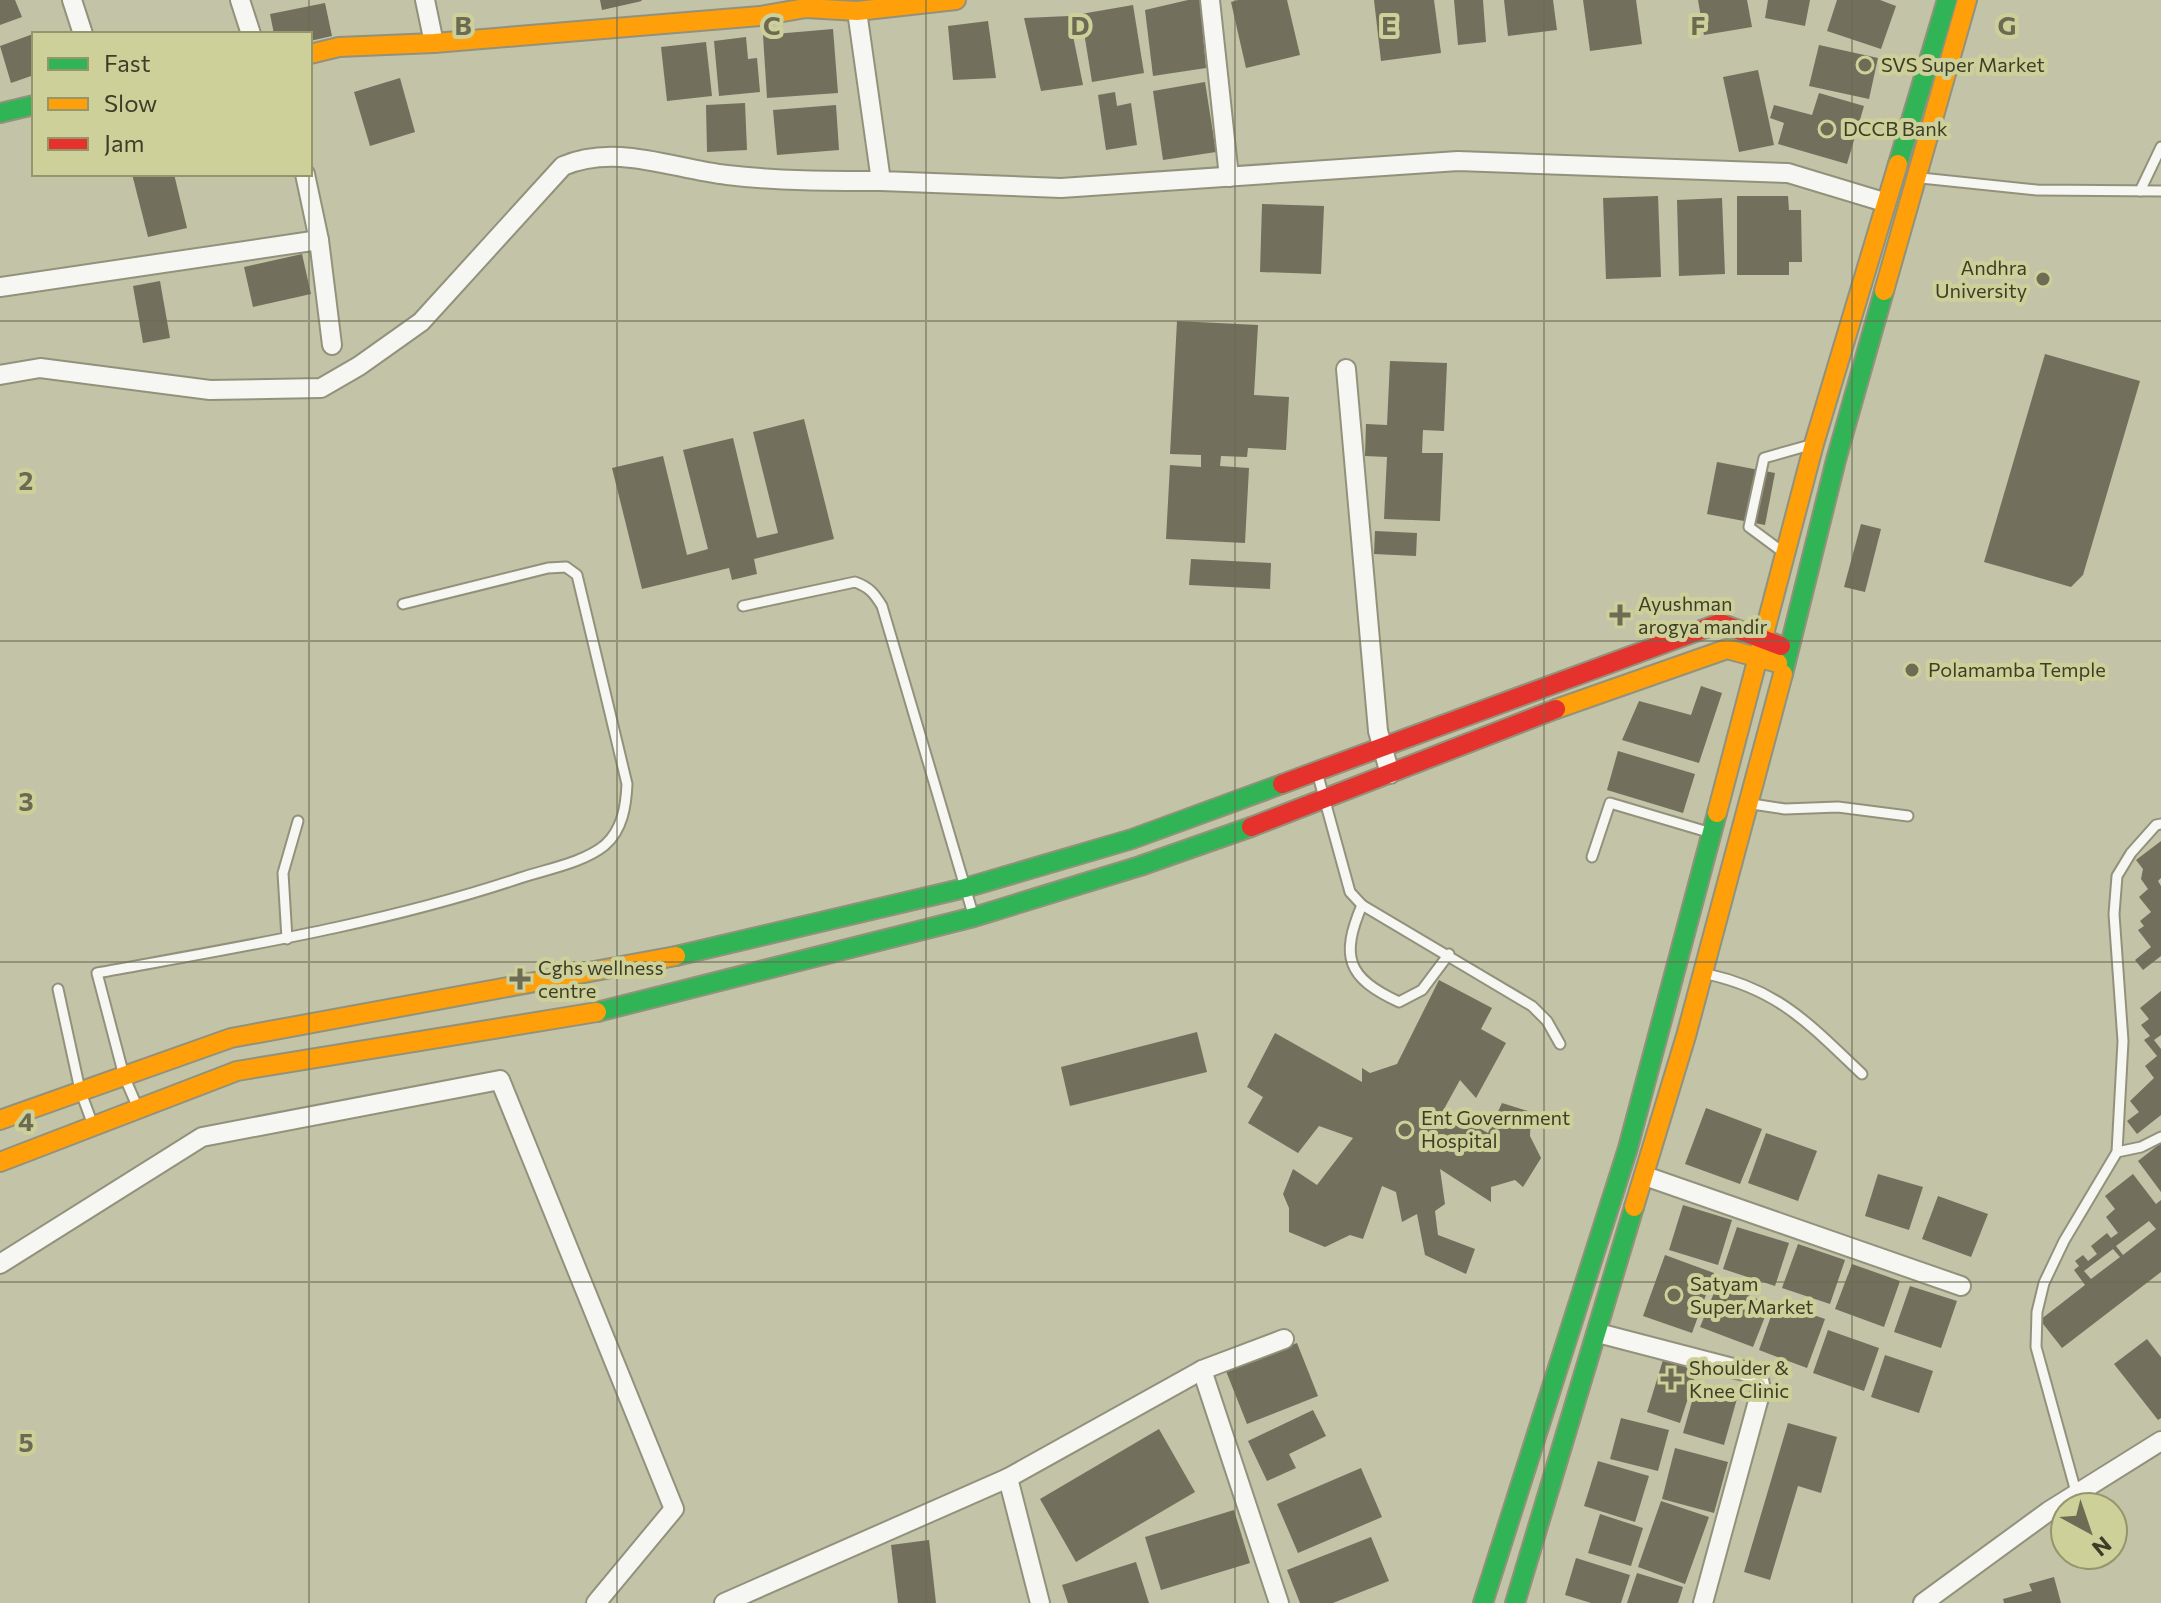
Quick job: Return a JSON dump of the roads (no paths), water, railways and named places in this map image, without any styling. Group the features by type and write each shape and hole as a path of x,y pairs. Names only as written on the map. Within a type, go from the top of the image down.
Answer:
{"street":[{"path":"72,0 82,32"},
{"path":"240,0 250,32"},
{"path":"425,0 434,43"},
{"path":"312,54 339,47 434,43 760,16 805,4 857,11 956,0"},
{"path":"1210,0 1229,177"},
{"path":"1483,1603 1628,1148 1814,444 1947,0"},
{"path":"1515,1603 1704,973 1836,460 1914,177 1967,0"},
{"path":"857,11 881,181"},
{"path":"0,113 32,105"},
{"path":"0,375 40,368 210,390 321,388 359,366 421,322 563,166 582,158 657,159 723,175 806,182 881,181 1061,188 1458,161 1788,173 1884,202"},
{"path":"305,176 319,240 332,345"},
{"path":"0,287 319,240"},
{"path":"1346,369 1382,748 1390,774"},
{"path":"0,1120 231,1038 626,968 965,888 1132,839 1720,623 1761,648 1787,657"},
{"path":"0,1162 237,1071 476,1034 630,1006 974,917 1140,866 1324,801 1598,692 1727,649 1761,648"},
{"path":"1592,669 1598,692"},
{"path":"0,1264 202,1137 500,1080 674,1509 596,1603"},
{"path":"1645,1176 1961,1286"},
{"path":"1598,1333 1748,1372 1759,1380 1761,1390 1703,1603"},
{"path":"724,1603 1008,1478 1202,1370 1284,1339"},
{"path":"1202,1370 1279,1603"},
{"path":"2078,1491 2161,1441"},
{"path":"1008,1478 1040,1603"},
{"path":"1923,1603 2049,1512"}],"lane":[{"path":"2140,191 2161,147"},
{"path":"1914,177 2037,190 2161,191"},
{"path":"1786,555 1749,527 1764,458 1814,444"},
{"path":"138,1109 124,1076 97,973 287,939 455,900 579,859 606,844 625,814 627,784 577,575 566,567 548,568 403,604"},
{"path":"743,606 855,582 868,587 875,596 882,606 974,917"},
{"path":"1317,770 1341,869 1350,892 1362,905 1532,1006 1547,1021 1560,1044"},
{"path":"1592,857 1610,803 1711,833"},
{"path":"1750,803 1785,809 1838,807 1908,816"},
{"path":"287,939 283,873 298,821"},
{"path":"2076,1491 2036,1347 2037,1312 2044,1283 2064,1241 2117,1152 2123,1041 2114,914 2117,876 2131,853 2156,825 2161,824"},
{"path":"1362,905 1352,927 1349,950 1352,966 1361,981 1386,996 1399,1002 1411,999 1449,954"},
{"path":"1704,973 1740,981 1789,1006 1862,1074"},
{"path":"58,989 80,1090 93,1125"},
{"path":"2117,1152 2141,1147 2161,1137"}],"place":[{"name":"SVS Super Market","path":"1865,65"},
{"name":"DCCB Bank","path":"1827,129"},
{"name":"Andhra University","path":"2043,279"},
{"name":"Ayushman arogya mandir","path":"1620,615"},
{"name":"Polamamba Temple","path":"1912,670"},
{"name":"Cghs wellness centre","path":"520,979"},
{"name":"Ent Government Hospital","path":"1405,1130"},
{"name":"Satyam Super Market","path":"1674,1295"},
{"name":"Shoulder & Knee Clinic","path":"1671,1379"}]}
